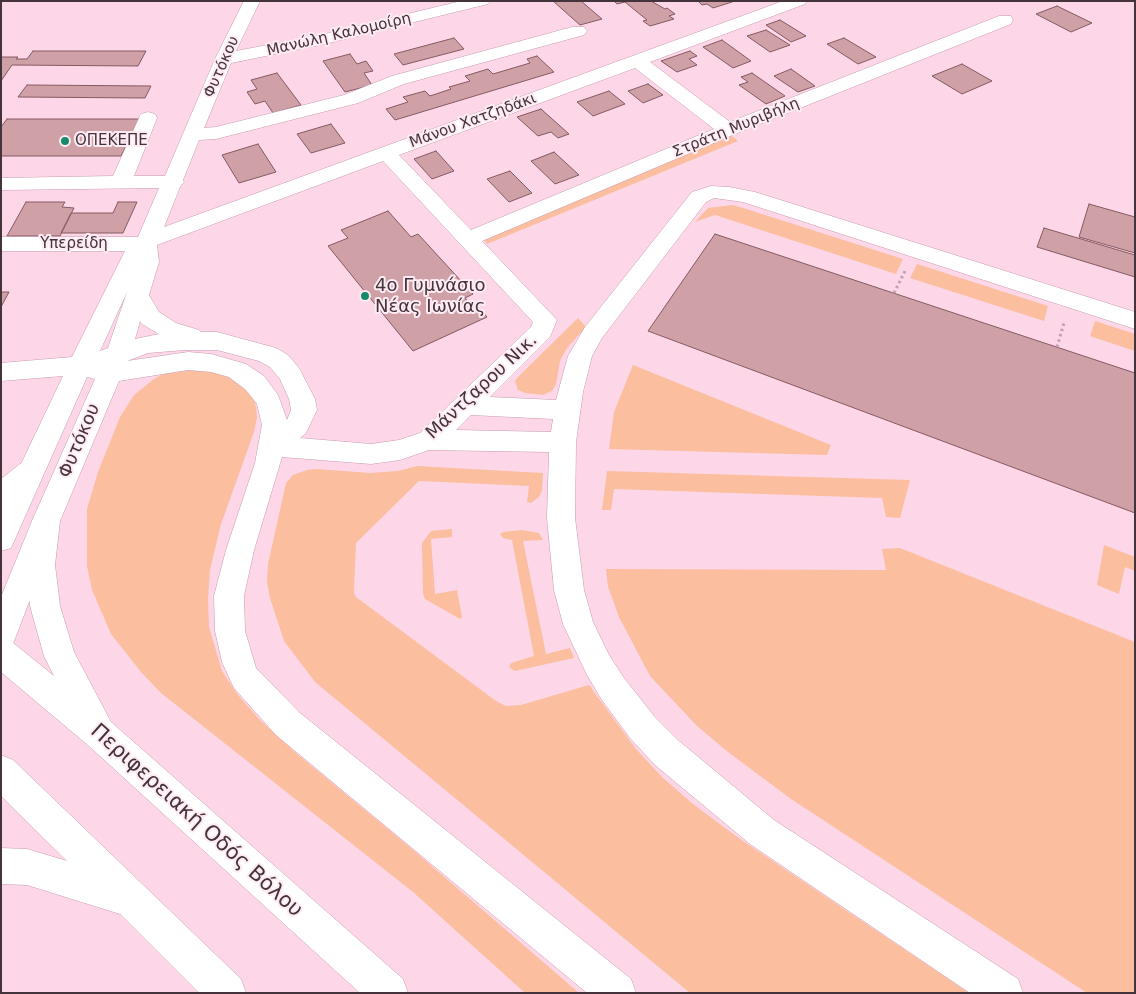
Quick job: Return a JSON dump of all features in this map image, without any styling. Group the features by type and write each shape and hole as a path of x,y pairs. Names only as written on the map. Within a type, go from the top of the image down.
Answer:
{"street":[{"name":"Φυτόκου","path":"1,539 30,472 129,263 146,242 174,182 224,59 252,1"},
{"name":"Μανώλη Καλομοίρη","path":"224,59 325,39 482,1"},
{"name":"Μάνου Χατζηδάκι","path":"146,242 799,1"},
{"name":"Στράτη Μυριβήλη","path":"468,239 728,130 1005,20"},
{"path":"193,135 216,133 351,99 398,80 578,31"},
{"path":"637,61 728,130"},
{"path":"121,182 148,118"},
{"name":"Μάντζαρου Νικ.","path":"272,446 370,454 400,450 428,440 542,332 545,320 386,153"},
{"path":"1,184 174,182"},
{"path":"1004,993 762,832 667,753 642,727 613,689 578,624 566,574 561,518 563,442 573,378 580,356 593,334 699,197 711,192 729,192 748,197 1135,322"},
{"name":"Φυτόκου","path":"1,636 46,521 114,363 148,262 146,242"},
{"name":"Υπερείδη","path":"1,244 146,242"},
{"path":"138,296 150,318 159,325 182,334 267,354 279,361 290,374 302,399 303,415 297,426 272,446"},
{"path":"114,363 153,344 217,341"},
{"path":"1,372 114,363 188,361 211,363 237,370 255,383 268,402 275,424 272,446 240,550 229,596 230,631 233,647 245,678 265,702 288,724 617,993"},
{"path":"464,406 567,410"},
{"path":"428,440 563,442"},
{"path":"1,494 30,472"},
{"path":"46,521 40,565 45,606 60,656 101,735"},
{"name":"Περιφερειακή Οδός Βόλου","path":"1,652 101,735 389,993"},
{"path":"1,772 227,993"},
{"path":"1,866 26,866 132,900"}],"shaded area":[{"path":"732,136 738,141 487,244 483,238"},
{"path":"732,205 903,259 896,274 715,215 695,222 708,208"},
{"path":"917,264 1048,306 1044,321 910,278"},
{"path":"578,318 586,327 567,348 560,361 556,384 552,391 543,395 525,393 518,390 515,381 519,376"},
{"path":"1095,321 1135,334 1135,351 1090,336"},
{"path":"633,365 831,445 827,455 609,449 614,412"},
{"path":"193,370 210,371 226,375 252,393 256,407 257,418 254,432 221,524 210,570 209,627 222,671 238,695 260,720 296,753 412,849 579,993 525,993 413,892 161,693 141,672 111,634 92,590 87,566 87,509 98,472 120,417 134,395 163,374"},
{"path":"417,466 543,473 542,490 539,497 531,503 527,502 529,486 419,481 356,543 354,593 356,597 496,701 506,706 521,705 589,685 636,749 663,778 693,804 740,839 969,993 690,993 315,682 284,641 270,598 267,582 268,564 286,483 293,475 307,470 370,473 398,471"},
{"path":"607,471 910,480 900,518 886,517 882,498 614,489 611,510 602,510"},
{"path":"452,529 452,537 431,539 435,594 457,590 462,617 460,619 425,599 423,594 422,543 431,531"},
{"path":"522,530 539,533 543,540 523,541 546,654 570,648 574,658 515,671 509,667 511,663 534,656 512,540 503,538 500,534"},
{"path":"1104,545 1135,557 1135,571 1125,567 1119,594 1097,585"},
{"path":"900,548 1135,642 1135,993 1087,993 791,799 728,752 697,726 650,676 619,617 608,587 606,569 886,570 882,549"}],"building":[{"path":"553,1 581,1 602,19 580,25"},
{"path":"614,1 651,1 675,14 669,16 674,19 650,26 643,21 647,20 625,2 617,4"},
{"path":"698,1 735,1 713,8 707,4 702,5"},
{"path":"1057,6 1092,23 1071,32 1036,14"},
{"path":"780,20 806,36 791,42 766,25"},
{"path":"766,30 790,45 770,52 747,36"},
{"path":"454,38 464,49 403,65 394,54"},
{"path":"844,38 876,57 858,64 827,44"},
{"path":"722,40 751,61 733,68 703,47"},
{"path":"33,51 146,51 138,66 12,65 1,81 1,57 27,59"},
{"path":"690,51 697,56 689,59 697,65 677,72 661,61"},
{"path":"350,54 357,64 366,61 373,71 364,73 372,85 345,92 323,61"},
{"path":"537,56 554,72 395,120 386,109 408,102 403,97 425,91 430,96 451,89 449,87 470,81 465,76 488,69 493,74 530,63 527,59"},
{"path":"962,64 992,81 962,94 932,76"},
{"path":"791,69 815,86 798,92 774,76"},
{"path":"277,73 301,105 273,113 265,101 255,104 247,92 257,89 251,80"},
{"path":"752,73 785,96 766,104 739,85 748,82 741,77"},
{"path":"648,84 663,95 643,103 628,91"},
{"path":"27,85 151,86 145,98 18,97"},
{"path":"609,91 625,104 593,116 577,102"},
{"path":"541,109 569,134 558,138 551,132 538,136 517,117"},
{"name":"ΟΠΕΚΕΠΕ","path":"7,119 140,119 121,156 1,156 1,127"},
{"path":"331,124 345,143 311,153 297,134"},
{"path":"258,144 276,172 239,183 222,155"},
{"path":"436,151 454,171 432,179 414,159"},
{"path":"554,152 579,175 555,184 531,161"},
{"path":"510,171 532,193 509,202 487,179"},
{"path":"26,202 65,202 62,207 74,208 60,236 7,236"},
{"path":"118,202 137,202 123,233 61,233 71,213 113,213"},
{"path":"1089,204 1135,217 1135,253 1079,237"},
{"path":"388,211 411,237 418,234 473,294 465,298 470,304 474,302 487,317 413,351 328,246 348,238 341,230"},
{"path":"1044,228 1135,255 1135,277 1037,247"},
{"path":"715,234 1135,373 1135,513 648,331"},
{"path":"1,292 9,292 1,307"}],"place":[{"name":"ΟΠΕΚΕΠΕ","path":"65,141"},
{"name":"4ο Γυμνάσιο Νέας Ιωνίας","path":"365,296"}]}
